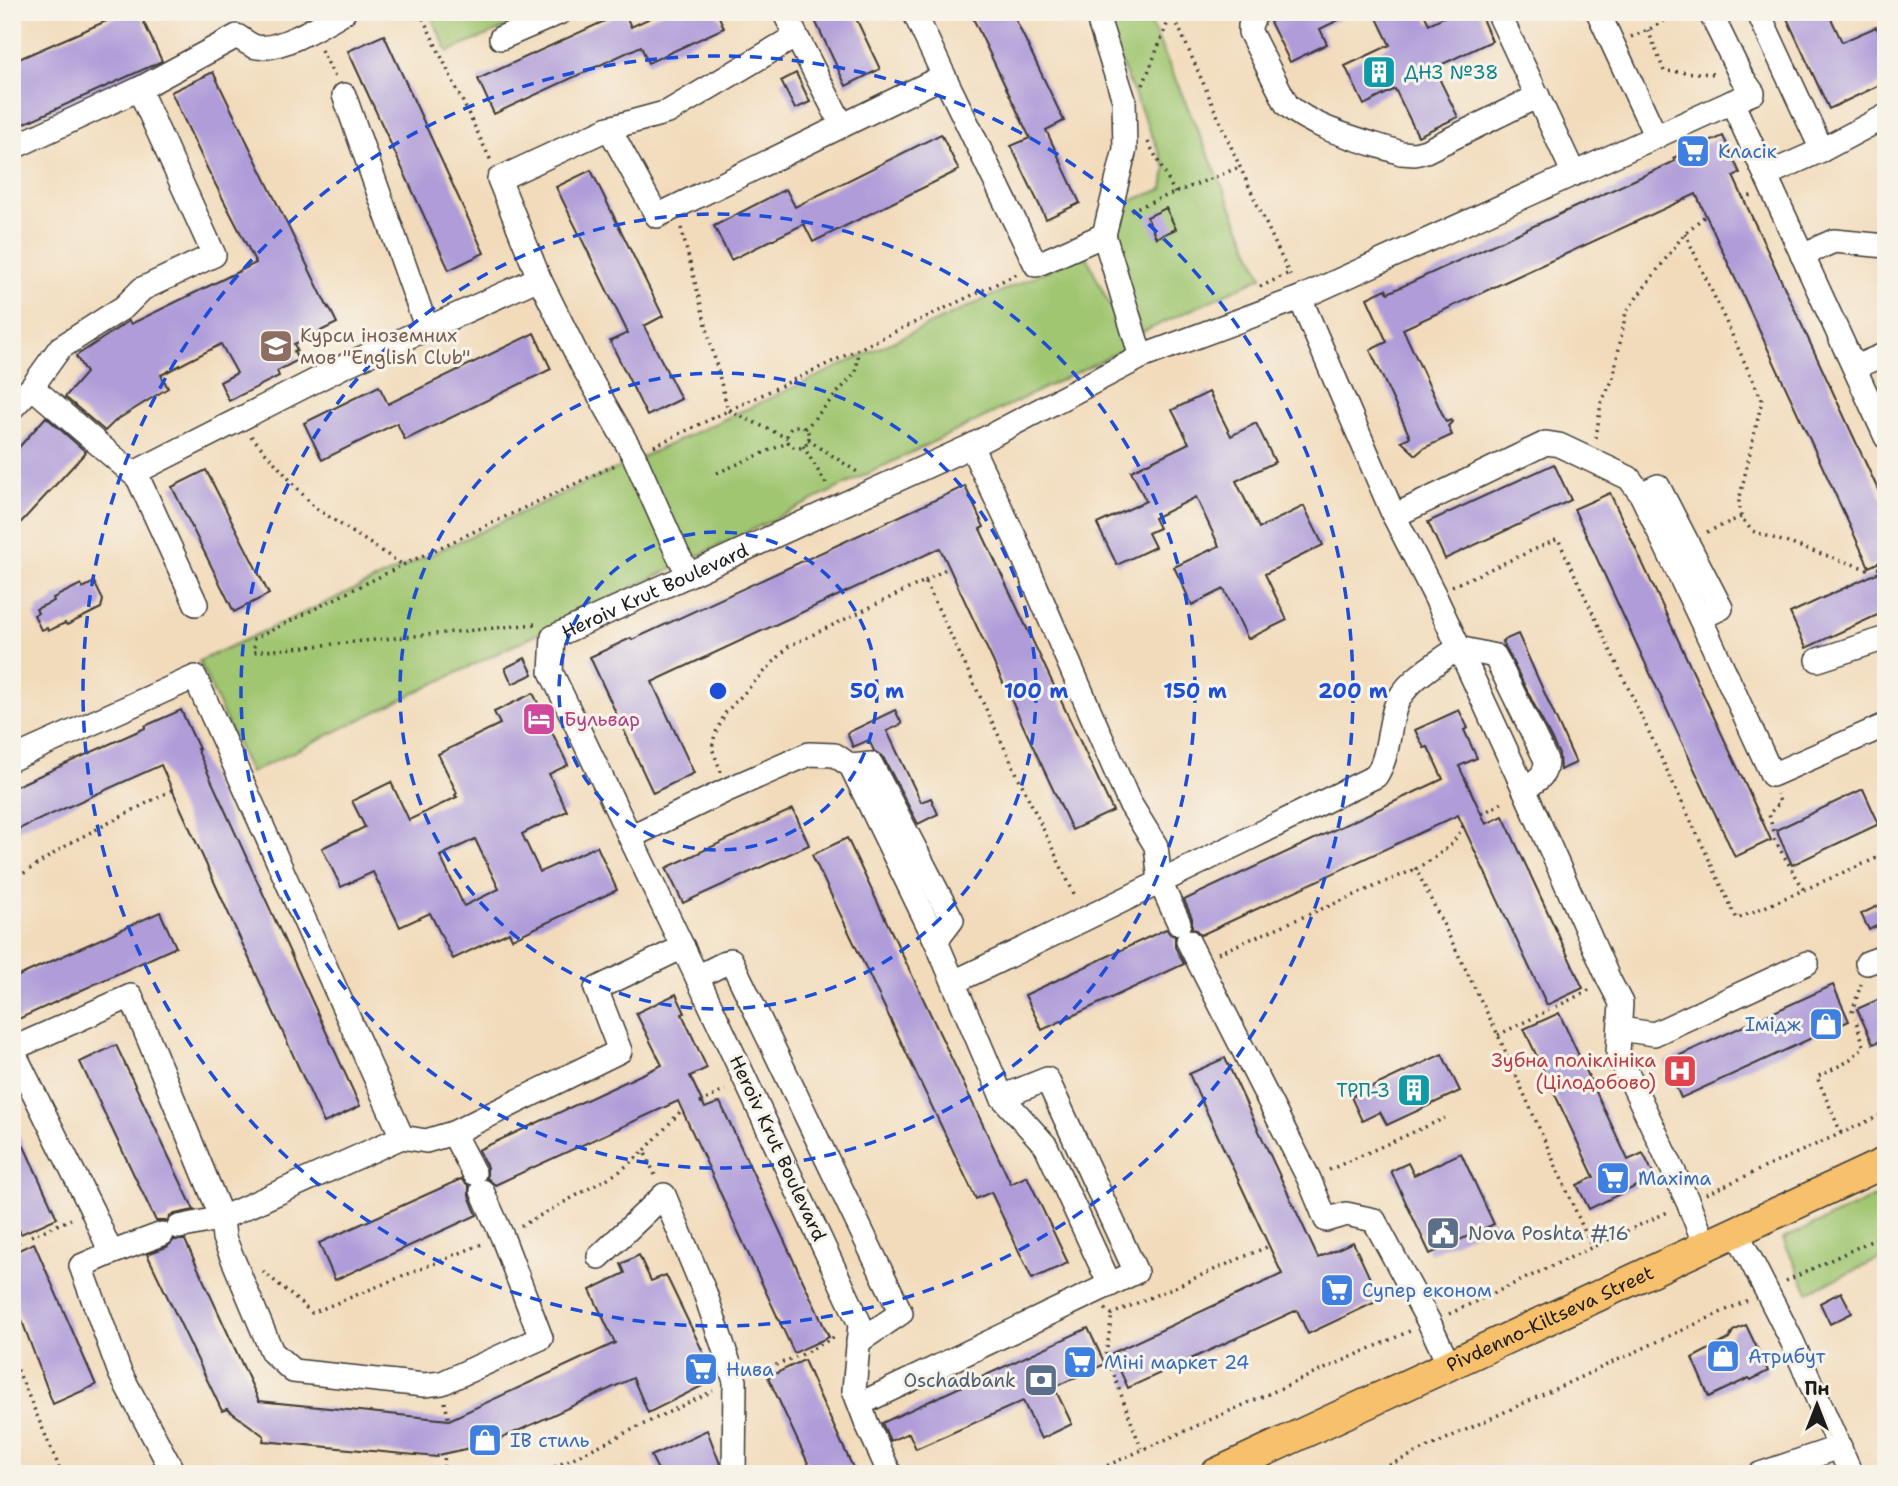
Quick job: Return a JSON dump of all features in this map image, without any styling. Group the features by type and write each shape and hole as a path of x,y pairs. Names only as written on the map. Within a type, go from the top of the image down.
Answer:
{"main road":[{"name":"Pivdenno-Kiltseva Street","path":"1215,1474 1886,1162"}],"street":[{"path":"12,148 139,89 237,36 253,47 271,48 344,12"},
{"path":"501,38 561,12"},
{"path":"784,12 842,125"},
{"path":"914,12 1036,265 1106,227"},
{"path":"1096,12 1124,100 1125,149 1106,227 1141,357"},
{"path":"1256,12 1250,32 1287,105 1297,114 1319,125 1401,153 1415,154 1426,151 1538,96"},
{"path":"1498,12 1574,174"},
{"path":"1598,12 1656,137"},
{"path":"1710,12 1741,76 1753,93 1732,102 1886,437"},
{"path":"1758,12 1822,150"},
{"path":"689,574 634,456 582,365 539,278 499,178 609,128 668,113 796,36"},
{"path":"609,128 657,216 944,76"},
{"path":"12,408 32,387 60,348 124,307 142,289 214,255 139,89"},
{"path":"344,95 427,329"},
{"name":"Heroiv Krut Boulevard","path":"890,1474 854,1390 859,1333 746,1079 551,672 553,638 971,446 1141,357 1300,298 1732,102"},
{"path":"1766,175 1822,150 1886,116"},
{"path":"1802,255 1834,241 1886,246"},
{"path":"138,478 142,469 344,366 539,278"},
{"path":"1300,298 1394,516 1434,594 1620,1003 1618,1053 1688,1202 1705,1245"},
{"path":"1855,367 1886,354"},
{"path":"32,387 138,478 196,604"},
{"path":"1394,516 1546,443 1559,445 1629,478 1641,494 1772,775 1886,725"},
{"path":"971,446 1015,538 1129,802 1156,846 1160,882 1309,1179 1326,1220 1346,1214 1374,1220 1429,1322 1448,1364"},
{"path":"1818,660 1886,638"},
{"path":"954,982 1376,776 1382,767 1396,705 1412,682 1458,648 1495,656 1546,760 1546,770 1542,776 1524,789"},
{"path":"12,759 195,677 402,1137"},
{"path":"630,837 809,754 835,755 851,766 936,941 1002,1097 1046,1146 1110,1285"},
{"path":"174,1474 120,1373 81,1266 170,1231 222,1217 402,1137 426,1140 453,1133 620,1051 596,989 683,947"},
{"path":"697,977 731,960 901,1313 859,1333"},
{"path":"1620,1029 1654,1034 1807,963"},
{"path":"111,1252 12,1049 131,996 222,1217 224,1238 272,1353 293,1371 424,1385 442,1383 541,1338 502,1236 453,1133"},
{"path":"860,1404 1136,1272 1047,1079 1002,1097"},
{"path":"599,1257 664,1195 705,1293 735,1381 733,1474"},
{"path":"1736,1231 1792,1341 1851,1474"},
{"path":"1760,1474 1840,1447"}],"path":[{"path":"419,12 499,178"},
{"path":"1141,92 1172,12"},
{"path":"1172,12 1300,298"},
{"path":"1627,39 1678,12"},
{"path":"311,30 344,95"},
{"path":"1648,30 1664,71 1741,76"},
{"path":"1142,131 1175,193"},
{"path":"1106,227 1175,193 1240,167"},
{"path":"676,206 728,410 788,440 795,447 803,446 808,440 808,432 801,427 793,428 788,434 788,440"},
{"path":"1593,460 1601,402 1612,379 1626,312 1685,233 1706,215"},
{"path":"1685,233 1762,400 1739,501 1741,517 1752,531 1870,570"},
{"path":"805,429 856,372 859,351"},
{"path":"236,421 314,508 403,565"},
{"path":"717,473 788,440"},
{"path":"808,440 859,473"},
{"path":"803,446 828,487"},
{"path":"1700,536 1741,517"},
{"path":"1434,594 1558,539 1737,919 1886,854"},
{"path":"727,790 712,748 715,734 726,712 789,646 925,581 948,567"},
{"path":"1877,568 1886,569"},
{"path":"925,581 1086,919"},
{"path":"254,639 254,652 537,624 553,638"},
{"path":"1772,775 1780,802 1769,814 1773,831"},
{"path":"1482,814 1524,789"},
{"path":"12,881 70,843 172,790"},
{"path":"1188,942 1416,869 1447,849 1458,838 1463,826"},
{"path":"1774,839 1804,890"},
{"path":"1416,869 1498,1035 1592,1248"},
{"path":"1852,1012 1877,959"},
{"path":"1556,1007 1609,981"},
{"path":"1498,1035 1549,1010"},
{"path":"1841,1133 1817,1077 1849,1061 1864,1046 1855,1018"},
{"path":"700,1103 746,1079"},
{"path":"263,1271 312,1312 502,1236 619,1172 644,1151 682,1111"},
{"path":"1088,1474 1886,1113"},
{"path":"1309,1179 1444,1118"},
{"path":"644,1151 664,1195"},
{"path":"31,1236 92,1210"},
{"path":"1370,1474 1886,1234"},
{"path":"12,1246 23,1240"},
{"path":"1112,1314 1269,1246"},
{"path":"1086,1296 1112,1314"},
{"path":"1106,1355 1112,1314"},
{"path":"543,1474 735,1381 859,1333"},
{"path":"12,1357 62,1474"},
{"path":"1109,1362 1142,1449"},
{"path":"443,1474 445,1453"}],"green space":[{"path":"429,12 542,12 448,52"},
{"path":"1099,12 1146,12 1262,277 1141,333 1099,212 1163,189 1166,168"},
{"path":"1085,253 1129,347 250,773 199,661"},
{"path":"1886,1192 1886,1256 1808,1292 1783,1239"}],"building":[{"path":"127,12 139,12 162,61 12,129 12,62"},
{"path":"624,12 631,27 663,12 717,12 724,28 648,63 641,46 494,114 478,79"},
{"path":"811,12 853,12 880,69 846,86"},
{"path":"970,12 1012,12 1064,121 1046,130 1080,203 1046,219 1011,146 1030,138"},
{"path":"1290,12 1355,12 1320,29 1327,44 1290,62 1270,22"},
{"name":"ДНЗ №38","path":"1374,12 1423,12 1429,24 1454,12 1479,12 1492,41 1434,68 1458,117 1418,136 1395,89 1364,105 1345,66 1390,45"},
{"path":"1784,12 1828,12 1842,42 1876,27 1880,34 1886,31 1886,82 1829,109"},
{"path":"384,35 484,253 449,270 348,51"},
{"path":"213,72 337,323 294,344 298,360 277,371 279,376 229,401 220,382 237,373 221,344 161,375 168,388 115,421 105,431 65,397 86,373 76,356 129,321 131,324 256,263 171,92"},
{"path":"796,73 810,102 795,109 781,81"},
{"path":"941,134 959,170 813,242 804,224 731,260 714,226 786,189 795,207"},
{"path":"1723,136 1740,173 1733,176 1886,507 1886,559 1869,567 1696,194 1403,329 1446,422 1452,422 1448,426 1452,435 1424,448 1416,455 1401,441 1410,437 1370,350 1387,342 1367,298 1386,289 1388,293 1658,169 1675,161 1673,158"},
{"path":"591,170 663,316 644,326 681,399 647,416 610,341 628,333 556,187"},
{"path":"1166,208 1176,229 1156,238 1147,217"},
{"path":"534,333 551,369 405,440 397,423 322,460 304,423 379,386 388,404"},
{"path":"1209,392 1231,436 1256,423 1275,462 1236,481 1259,528 1304,506 1323,545 1265,574 1287,620 1248,639 1224,589 1192,605 1174,567 1219,546 1196,497 1154,518 1159,528 1148,533 1155,547 1117,565 1097,524 1146,501 1131,471 1189,443 1172,410"},
{"path":"46,417 86,452 12,532 12,455"},
{"path":"1554,464 1571,500 1445,559 1428,522"},
{"path":"206,470 269,594 234,612 172,487"},
{"path":"965,486 984,527 980,529 1113,811 1072,830 940,548 652,682 694,773 653,793 590,657"},
{"path":"1610,493 1771,840 1735,857 1574,509"},
{"path":"1879,572 1886,587 1886,611 1806,648 1790,613"},
{"path":"94,582 103,600 101,608 67,625 65,623 48,631 47,628 41,630 34,615 38,613 36,609 81,584 83,588"},
{"path":"1518,634 1576,763 1560,770 1559,754 1502,641"},
{"path":"525,658 533,674 512,684 505,668"},
{"path":"533,693 568,765 549,774 567,811 522,834 540,872 597,846 617,890 512,939 509,932 453,959 430,913 400,927 373,872 341,887 322,848 365,827 352,801 391,782 409,820 457,797 438,754 500,724 494,712","holes":["475,839 499,889 464,906 440,856"]},
{"path":"181,710 360,1106 324,1123 161,765 12,832 12,788"},
{"path":"895,710 902,724 887,731 921,802 931,798 938,814 918,824 883,757 874,751 869,740 853,747 847,733"},
{"path":"1459,710 1468,728 1464,730 1477,758 1459,766 1486,824 1503,816 1583,988 1547,1005 1458,815 1201,935 1192,928 1192,918 1184,900 1443,779 1428,747 1424,748 1415,730"},
{"path":"1863,789 1879,824 1792,865 1776,830"},
{"path":"793,809 809,845 683,903 666,868"},
{"path":"847,838 1011,1184 1027,1176 1068,1263 1032,1279 991,1192 976,1199 812,855"},
{"path":"1886,902 1886,921 1869,930 1861,914"},
{"path":"160,912 176,947 12,1022 12,979"},
{"path":"1166,929 1175,936 1175,947 1184,964 1042,1030 1025,995"},
{"path":"1833,985 1849,1021 1681,1098 1665,1062"},
{"path":"676,994 685,1013 682,1014 707,1068 690,1076 705,1108 720,1102 829,1337 794,1353 678,1101 495,1185 487,1178 487,1167 478,1150 662,1065 636,1013"},
{"path":"1886,996 1886,1039 1873,1044 1857,1009"},
{"path":"1559,1013 1628,1160 1643,1153 1655,1177 1589,1209 1577,1185 1594,1177 1524,1029"},
{"path":"116,1045 194,1210 170,1216 167,1221 156,1221 80,1062"},
{"name":"ТРП-3","path":"1442,1054 1460,1091 1387,1125 1380,1112 1362,1121 1351,1097"},
{"path":"1225,1058 1318,1258 1353,1242 1380,1300 1308,1334 1297,1310 1128,1388 1112,1353 1282,1274 1189,1074"},
{"path":"12,1120 57,1218 21,1234 12,1215"},
{"path":"1461,1153 1494,1224 1430,1254 1391,1171 1408,1163 1414,1175"},
{"path":"461,1179 469,1186 469,1196 477,1215 335,1280 319,1243"},
{"path":"174,1240 185,1240 259,1401 449,1420 615,1343 590,1290 625,1273 621,1264 639,1255 651,1281 666,1275 716,1379 648,1413 633,1378 472,1452 470,1448 437,1457 263,1441 264,1436 227,1409 222,1411 147,1254 167,1247"},
{"path":"34,1243 96,1385 53,1404 12,1294 12,1253"},
{"path":"1841,1292 1852,1313 1830,1324 1820,1303"},
{"path":"1746,1325 1768,1371 1709,1397 1692,1358 1729,1339 1733,1331"},
{"path":"1088,1328 1105,1364 1054,1387 1072,1424 1041,1439 1023,1401 916,1449 909,1433 890,1441 882,1423"},
{"path":"804,1360 856,1474 813,1474 768,1377"},
{"path":"707,1430 720,1469 712,1474 660,1474 651,1456"}],"place":[{"name":"ДНЗ №38","path":"1379,72"},
{"name":"Класік","path":"1693,151"},
{"name":"Курси іноземних мов \"English Club\"","path":"276,346"},
{"name":"Бульвар","path":"539,719"},
{"name":"Імідж","path":"1826,1024"},
{"name":"Зубна поліклініка (Цілодобово)","path":"1680,1071"},
{"name":"ТРП-3","path":"1414,1090"},
{"name":"Maxima","path":"1613,1178"},
{"name":"Nova Poshta #16","path":"1443,1233"},
{"name":"Супер економ","path":"1337,1290"},
{"name":"Атрибут","path":"1723,1356"},
{"name":"Міні маркет 24","path":"1080,1362"},
{"name":"Нива","path":"701,1369"},
{"name":"Oschadbank","path":"1041,1380"},
{"name":"ІВ стиль","path":"485,1440"}]}
